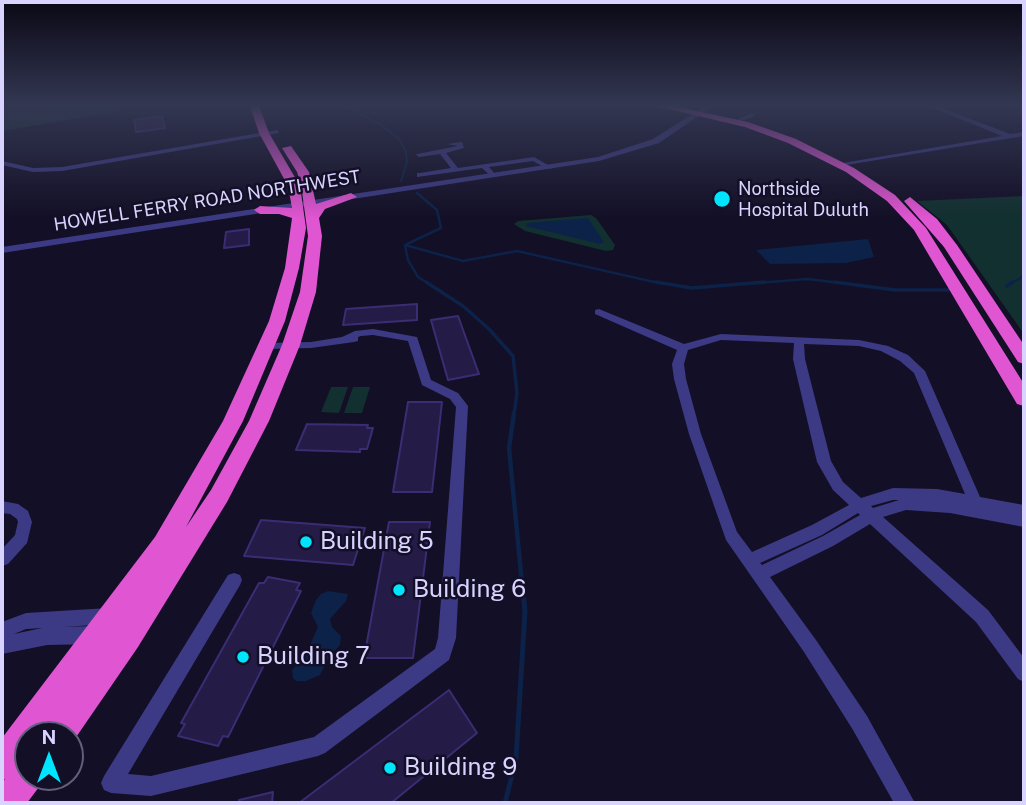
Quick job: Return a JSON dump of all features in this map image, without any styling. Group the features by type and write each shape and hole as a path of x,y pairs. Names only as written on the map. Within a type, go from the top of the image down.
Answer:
{"highway":[{"path":"2,764 120,626 225,486 259,421 291,345 313,266 315,236 305,206 271,144"},
{"path":"67,721 246,394 267,346 292,268 305,206 303,172 285,144"},
{"path":"797,144 845,163 914,221 1024,399"},
{"path":"810,144 906,197 932,222 1024,358"},
{"path":"260,210 287,212 322,196 351,197"},
{"path":"305,206 321,206 351,197"}],"street":[{"path":"2,163 33,170 62,169 205,144"},
{"name":"HOWELL FERRY ROAD NORTHWEST","path":"351,197 584,162 649,144"},
{"path":"845,163 962,144"},
{"path":"419,155 453,148"},
{"path":"442,152 456,170"},
{"path":"420,175 534,159 549,167"},
{"path":"484,166 492,176"},
{"name":"HOWELL FERRY ROAD NORTHWEST","path":"2,250 260,210"},
{"path":"599,312 683,348 721,337 799,340 859,343 884,348 904,358 919,371 975,502"},
{"path":"234,580 111,783 151,786 318,746 443,654 447,638 461,406 454,396 426,382 413,339 382,335 374,338 267,346"},
{"path":"799,340 799,359 824,462 838,486 982,616 1024,673"},
{"path":"683,348 678,363 695,434 731,535 860,723 905,803"},
{"path":"750,559 817,530 876,497 912,493 1024,511"},
{"path":"760,574 888,508 921,504 1024,521"},
{"path":"2,507 13,508 23,515 25,522 22,538 2,559"},
{"path":"2,630 26,621 120,626"},
{"path":"2,645 120,626"}],"green space":[{"path":"1024,196 1024,334 947,225 917,201"},
{"path":"591,215 615,245 613,250 606,251 525,231 514,224 518,221"},
{"path":"331,387 348,387 339,413 321,412"},
{"path":"353,387 370,387 362,413 344,413"}],"water":[{"path":"588,218 604,242 600,244 526,226 527,223"},
{"path":"868,239 874,257 846,263 770,264 756,250"},
{"path":"328,591 348,594 346,601 330,619 332,627 341,636 340,645 329,657 320,675 306,681 296,681 292,670 306,654 318,627 311,613 316,600"}],"building":[{"path":"249,229 249,245 224,248 226,232"},
{"path":"417,304 417,320 343,325 346,309"},
{"path":"458,316 479,374 448,380 431,320"},
{"path":"408,402 442,402 432,492 393,492"},
{"path":"307,424 368,425 367,428 373,428 367,449 360,449 360,452 296,450"},
{"name":"Building 5","path":"261,520 365,528 353,565 244,556"},
{"name":"Building 6","path":"389,522 430,522 413,658 364,658"},
{"name":"Building 7","path":"268,577 300,583 296,590 301,591 228,737 223,736 218,746 178,736 185,724 181,723 259,583 264,583"},
{"name":"Building 9","path":"449,690 477,733 391,803 299,803"},
{"path":"273,792 272,803 240,803 239,800"}],"waterway":[{"path":"401,144 407,162 401,181"},
{"path":"407,244 441,228 437,210 417,193"},
{"path":"429,284 418,277 408,260 405,245 463,261 517,251 663,284"},
{"path":"1010,284 1024,276"},
{"path":"743,284 808,279 848,284"},
{"path":"426,282 463,306 489,329 513,356 517,393 514,414"},
{"path":"656,282 692,288 765,282"},
{"path":"834,282 895,290 948,290"},
{"path":"514,413 509,448 522,584"},
{"path":"505,803 516,759 525,611 522,583"}],"place":[{"name":"Northside Hospital Duluth","path":"722,199"},
{"name":"Building 5","path":"306,542"},
{"name":"Building 6","path":"399,590"},
{"name":"Building 7","path":"243,657"},
{"name":"Building 9","path":"390,768"}]}
